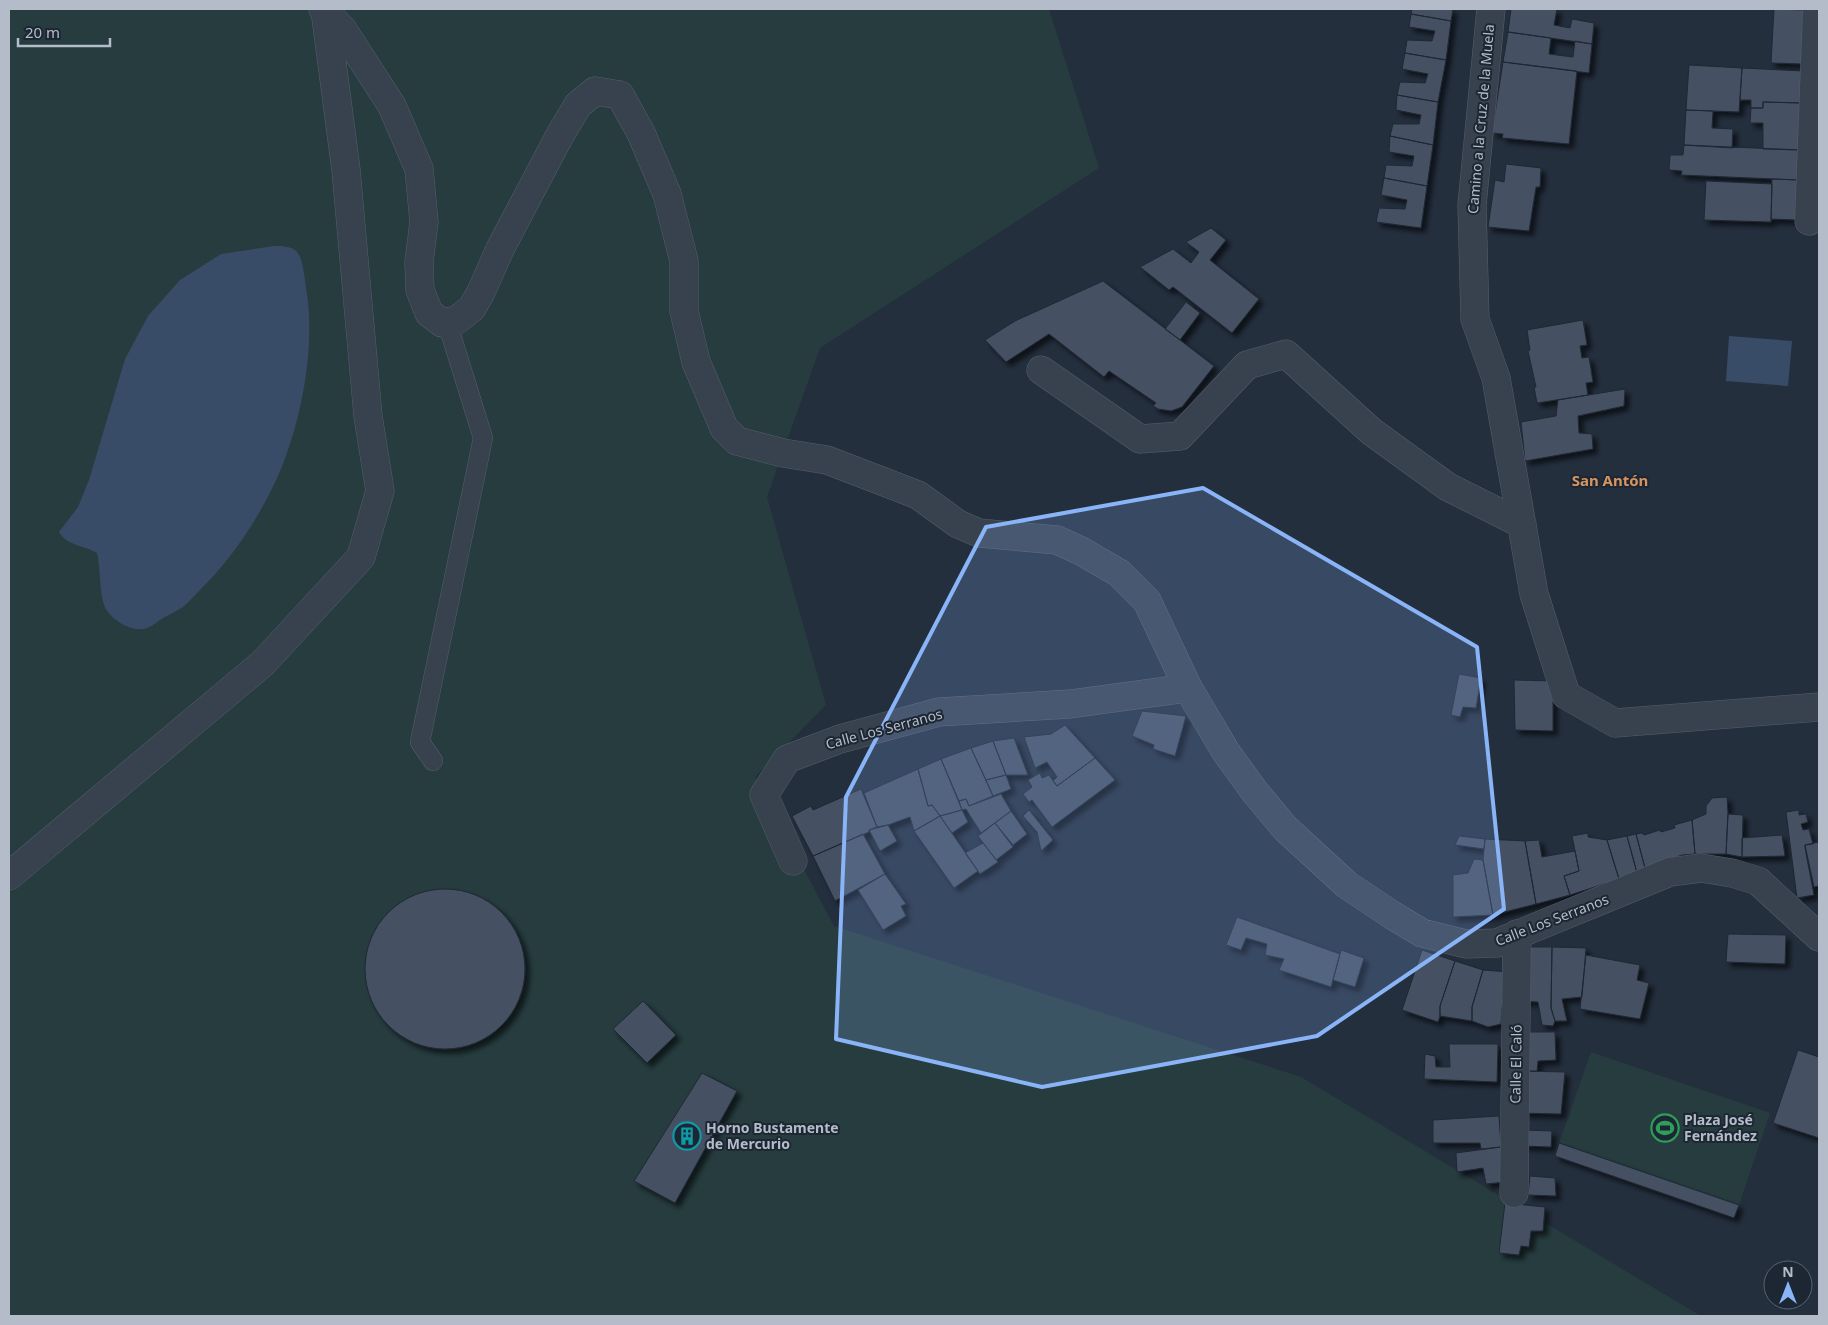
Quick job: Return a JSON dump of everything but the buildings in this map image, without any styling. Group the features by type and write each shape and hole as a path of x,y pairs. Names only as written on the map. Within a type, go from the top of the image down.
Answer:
{"street":[{"name":"Camino a la Cruz de la Muela","path":"1491,9 1472,205 1475,319 1496,378 1534,594 1566,695 1615,723 1819,707"},
{"path":"1810,221 1818,50 1817,9"},
{"path":"324,10 343,30 392,106 419,169 424,222 419,262 420,290 429,313 442,323 447,322"},
{"path":"9,876 263,663 361,557 380,491 368,416 346,170 324,10"},
{"name":"Calle Los Serranos","path":"447,322 458,320 472,308 482,292 500,249 578,104 595,91 620,95 641,133 667,194 684,261 684,311 696,362 724,428 737,441 784,453 827,460 918,495 958,524 979,533 1056,540 1081,550 1119,573 1147,602 1188,688 1226,752 1255,792 1285,828 1347,885 1422,933 1466,944 1497,944 1517,934 1547,924 1670,872 1701,868 1732,873 1758,881 1819,937"},
{"path":"1042,370 1140,439 1180,436 1247,365 1286,354 1379,437 1448,487 1522,524"},
{"name":"Calle Los Serranos","path":"793,861 764,795 787,759 840,739 939,712 1070,704 1188,688"},
{"name":"Calle El Caló","path":"1514,1193 1517,934"}],"lane":[{"path":"434,761 420,742 483,438 447,322"}],"highlighted area":[{"path":"1203,488 1477,647 1504,909 1317,1036 1042,1087 836,1039 846,797 986,527"}],"green space":[{"path":"9,9 1049,9 1099,168 820,348 767,497 826,705 755,777 834,926 1301,1077 1701,1316 9,1316"},
{"name":"Plaza José Fernández","path":"1591,1052 1770,1113 1739,1205 1559,1143"}],"water":[{"path":"274,246 291,248 299,254 304,271 309,316 309,339 304,387 293,433 278,476 271,492 244,537 211,579 187,603 147,628 136,629 124,625 113,618 104,604 97,553 71,543 62,537 59,532 78,507 89,480 125,359 148,316 180,280 221,254"},
{"path":"1729,336 1792,341 1788,386 1726,381"}],"place":[{"name":"Plaza José Fernández","path":"1665,1128"},
{"name":"Horno Bustamente de Mercurio","path":"687,1136"}],"district":[{"name":"San Antón","path":"1610,481"}]}
